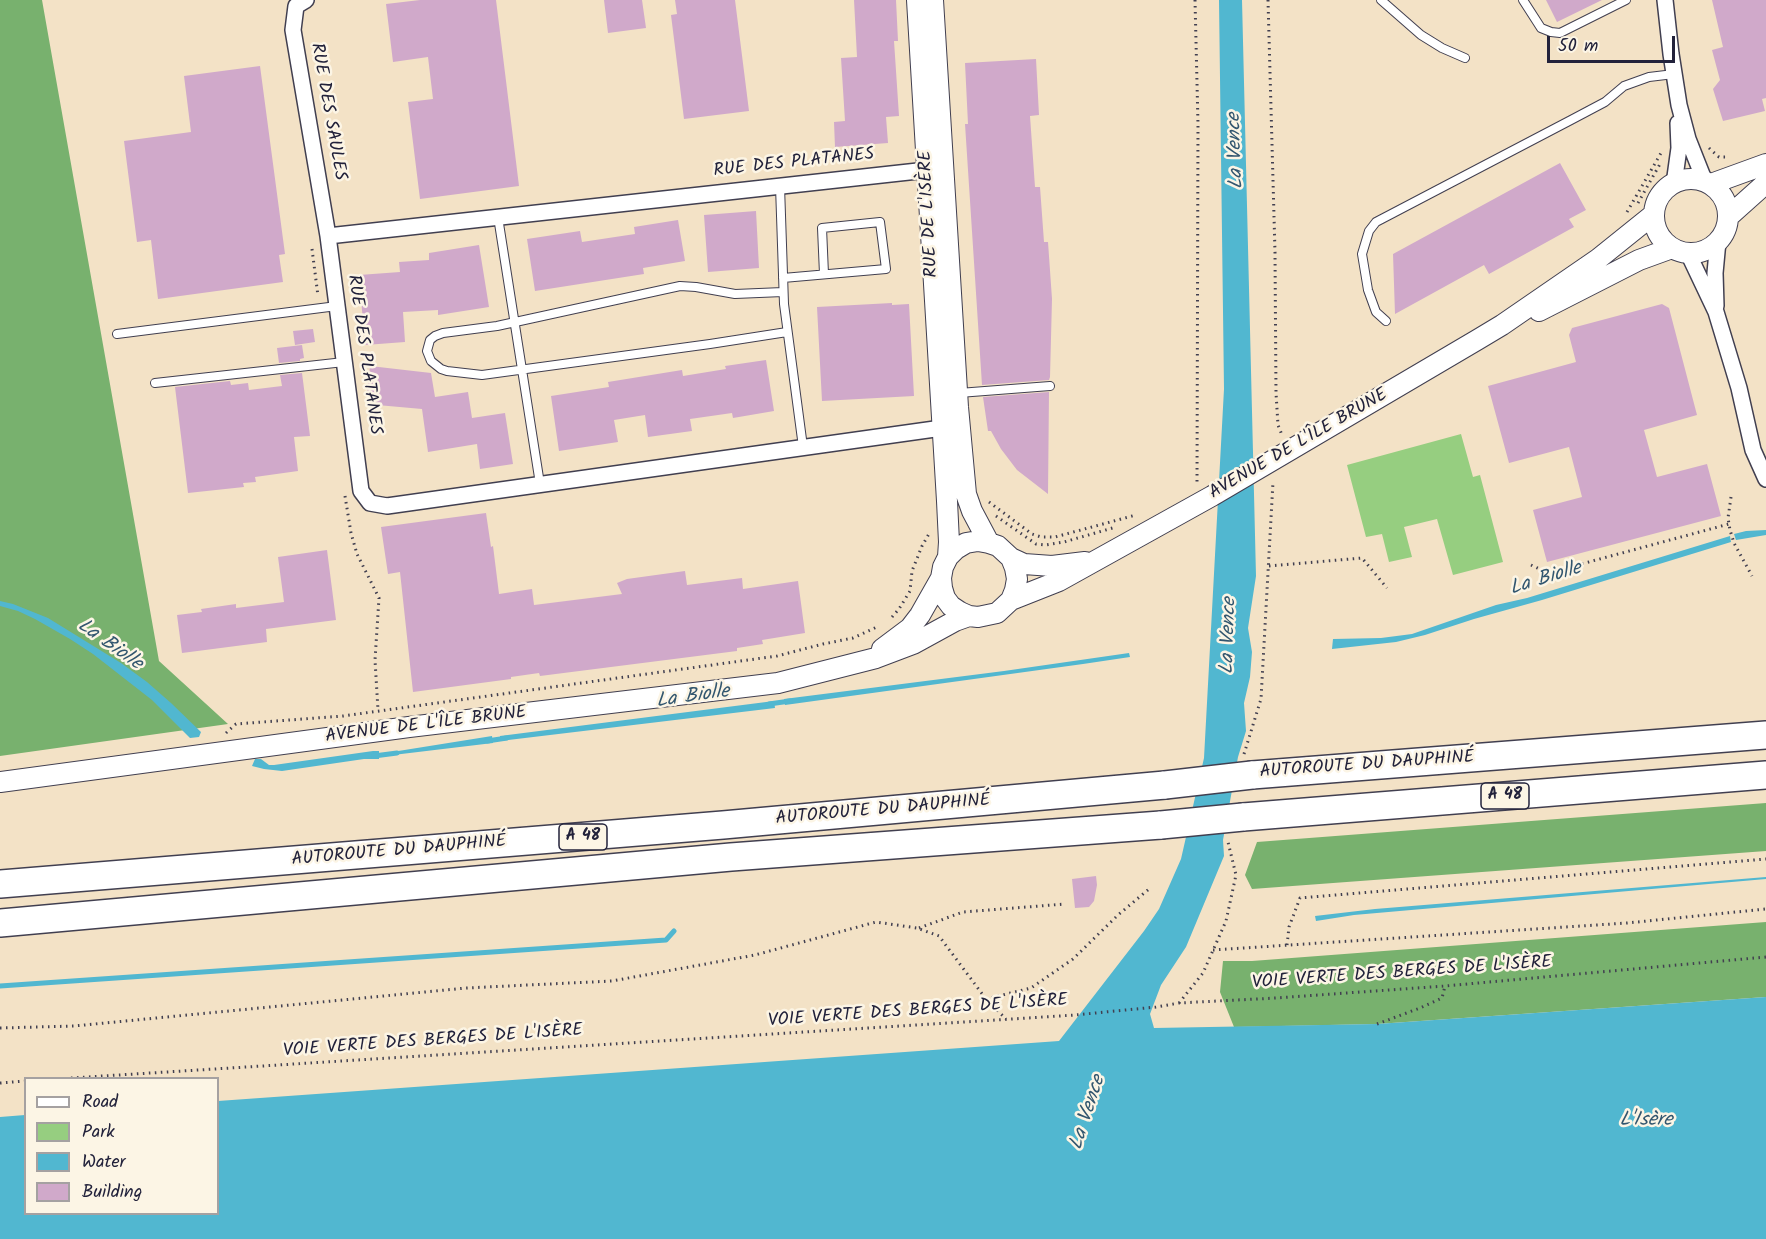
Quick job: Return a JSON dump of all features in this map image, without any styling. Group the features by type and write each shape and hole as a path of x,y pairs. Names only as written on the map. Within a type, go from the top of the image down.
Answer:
{"highway":[{"name":"AUTOROUTE DU DAUPHINÉ","path":"0,884 723,825 1165,785 1247,767 1766,735"},
{"name":"AUTOROUTE DU DAUPHINÉ","path":"0,923 731,857 1161,825 1766,775"}],"street":[{"name":"RUE DES SAULES","path":"306,0 296,6 293,30 328,236"},
{"name":"RUE DE L'ISÈRE","path":"917,0 927,170 949,394"},
{"name":"RUE DE L'ISÈRE","path":"933,0 951,427 948,557"},
{"path":"1665,0 1679,105 1688,139 1708,183 1722,197 1728,217 1725,230 1718,241 1710,248 1699,252 1680,250 1664,242 1658,234 1654,214 1659,197 1667,188 1688,180 1708,183 1766,164"},
{"path":"1674,184 1679,105"},
{"name":"RUE DES PLATANES","path":"927,170 328,236 361,491 370,503 387,506 951,427"},
{"path":"1728,217 1766,183"},
{"name":"AVENUE DE L'ÎLE BRUNE","path":"1011,600 1059,581 1204,493 1268,470 1292,449 1502,325 1598,259 1654,214"},
{"path":"1716,312 1714,273 1718,241"},
{"name":"AVENUE DE L'ÎLE BRUNE","path":"1502,325 1546,309 1639,260 1680,250"},
{"path":"1680,250 1716,312 1739,388 1753,450 1766,479"},
{"name":"RUE DE L'ISÈRE","path":"951,427 966,494 972,511 990,543"},
{"path":"978,541 990,543 998,546 1011,558 1017,579 1015,590 1011,600 997,613 978,617 969,616 951,606 945,598 940,578 943,567 948,557 966,543 978,541"},
{"name":"AVENUE DE L'ÎLE BRUNE","path":"1011,558 1024,564 1052,566 1093,561"},
{"name":"AVENUE DE L'ÎLE BRUNE","path":"850,665 881,649 910,628 920,615 940,578"},
{"name":"AVENUE DE L'ÎLE BRUNE","path":"0,782 409,727 778,683 876,658 913,644 954,621 969,616"}],"lane":[{"path":"1381,0 1385,6 1421,35 1465,58"},
{"path":"1523,0 1541,28 1560,33 1626,0"},
{"path":"1386,321 1376,312 1368,290 1362,254 1369,231 1376,222 1605,102 1624,86 1649,77 1674,74"},
{"path":"780,185 783,292 803,447"},
{"path":"498,217 540,484"},
{"path":"783,278 885,269 880,222 822,228 825,274"},
{"path":"783,292 735,294 680,286 497,326 443,333 430,340 427,351 431,361 447,371 483,375 787,332"},
{"path":"117,334 337,306"},
{"path":"155,383 344,362"},
{"path":"949,394 1050,386"}],"path":[{"path":"1196,0 1204,493"},
{"path":"1268,0 1278,425 1284,440 1292,449"},
{"path":"1634,210 1664,158"},
{"path":"1247,767 1261,699 1269,566 1268,470"},
{"path":"1731,496 1728,518 1730,530 1734,543 1752,576"},
{"path":"987,501 1032,534 1041,537 1055,537 1132,518 1142,513"},
{"path":"991,511 1036,544 1056,543"},
{"path":"343,716 777,656 853,638 887,622 899,609 910,591 915,563 935,524"},
{"path":"1531,566 1548,573 1729,524"},
{"path":"1269,566 1362,558 1387,588"},
{"path":"1179,1003 1203,972 1226,921 1236,875 1228,842"},
{"path":"1287,945 1289,927 1300,898 1766,859"},
{"path":"986,999 1031,988 1057,971 1149,889"},
{"path":"917,928 963,912 1065,904"},
{"path":"1213,950 1628,923 1766,909"},
{"path":"0,1028 74,1026 466,987 612,981 755,955 876,922 917,928 939,936 986,999 1006,1019"},
{"name":"VOIE VERTE DES BERGES DE L'ISÈRE","path":"87,1077 1075,1015 1179,1003 1445,986 1766,957"},
{"path":"1377,1024 1442,998 1445,986"},
{"path":"0,1083 24,1081"}],"green space":[{"path":"0,0 42,0 159,661 228,724 0,756"},
{"path":"1461,434 1473,477 1480,475 1503,562 1453,575 1437,519 1404,527 1412,557 1389,562 1382,534 1366,537 1347,465"},
{"path":"1766,803 1766,851 1252,889 1245,875 1257,842"},
{"path":"1766,922 1766,997 1377,1024 1234,1027 1220,992 1223,961 1252,961"}],"water":[{"name":"L'Isère","path":"1219,0 1242,0 1256,576 1248,628 1252,652 1250,677 1244,703 1246,731 1238,757 1223,840 1224,856 1186,947 1161,985 1150,1014 1154,1028 1377,1024 1766,997 1766,1239 0,1239 0,1117 24,1115 24,1215 219,1215 219,1101 1059,1041 1159,909 1181,859 1204,758 1224,389"},
{"path":"1766,530 1766,535 1736,540 1734,534 1746,531"},
{"path":"1730,536 1731,542 1425,635 1396,642 1332,649 1333,639 1381,638 1412,634 1496,605 1527,598"},
{"path":"0,601 48,618 121,663 171,703 201,732 199,737 190,738 152,700 93,654 35,619 0,606"},
{"path":"1129,653 1130,657 785,705 784,699 1004,671"},
{"path":"774,701 775,708 500,741 500,736"},
{"path":"492,736 493,743 393,755 392,752"},
{"path":"379,751 379,759 364,759 282,771 252,766 255,759 261,759 269,765 274,765"},
{"path":"1766,877 1766,879 1354,915 1316,921 1315,916 1375,909"}],"building":[{"path":"420,0 496,0 519,186 420,199 408,102 433,99 428,57 393,62 386,4"},
{"path":"604,0 642,0 646,28 608,33"},
{"path":"675,0 735,0 749,111 684,119 671,15 677,14"},
{"path":"854,0 896,0 898,41 894,41 899,116 886,117 888,143 835,147 834,122 845,121 841,58 857,57"},
{"path":"1546,0 1602,0 1557,22"},
{"path":"1712,0 1766,0 1766,98 1762,99 1765,111 1723,121 1713,89 1720,80 1712,50 1723,47"},
{"path":"1036,59 1039,115 1030,116 1035,187 1040,187 1044,242 1048,242 1052,299 1050,377 1049,380 982,385 965,124 968,124 965,63"},
{"path":"260,66 285,254 279,255 283,282 158,299 151,240 137,242 124,141 191,132 184,76"},
{"path":"1560,163 1586,210 1569,219 1574,227 1489,274 1484,265 1395,314 1393,254"},
{"path":"756,211 759,268 708,272 704,215"},
{"path":"678,220 685,261 643,268 644,274 535,291 527,239 580,231 582,242 635,234 634,227"},
{"path":"479,245 489,307 438,315 438,310 403,312 405,342 365,345 359,275 400,272 399,262 429,260 429,253"},
{"path":"892,303 892,305 909,304 914,396 822,401 817,307"},
{"path":"1662,304 1669,308 1697,415 1644,430 1657,477 1707,464 1721,516 1547,562 1533,510 1582,497 1569,447 1509,463 1488,386 1576,362 1569,335 1572,328"},
{"path":"313,329 315,342 295,345 293,331"},
{"path":"302,345 304,358 300,361 279,363 277,348"},
{"path":"766,360 774,411 733,418 732,413 690,419 692,431 648,437 645,415 614,420 618,442 559,451 551,396 609,387 608,382 682,370 683,376 726,369 725,366"},
{"path":"370,366 431,373 435,397 468,392 472,418 505,413 513,464 480,469 477,444 428,452 422,409 366,404"},
{"path":"302,373 310,436 294,437 298,471 255,477 256,482 243,483 244,487 188,493 175,387 230,381 231,385 248,383 249,390 282,386 280,375"},
{"path":"1049,392 1048,494 1017,470 991,431 988,431 983,397"},
{"path":"486,513 499,594 532,589 534,605 622,594 617,583 627,579 685,571 687,585 742,578 743,589 798,581 805,633 762,640 763,644 737,648 737,651 540,676 539,673 413,692 400,572 388,574 381,527"},
{"path":"327,550 336,620 266,629 267,642 182,653 177,615 236,604 236,608 284,602 278,557"},
{"path":"1096,876 1094,901 1089,907 1075,908 1072,879"}],"waterway":[{"name":"La Biolle","path":"769,704 790,701"},
{"name":"La Biolle","path":"487,741 507,738"},
{"name":"La Biolle","path":"374,756 397,753"},
{"path":"0,986 666,940 674,931"}],"water label":[{"name":"La Vence","path":"1237,151"},
{"name":"La Vence","path":"1230,636"},
{"name":"La Vence","path":"1089,1113"}]}
